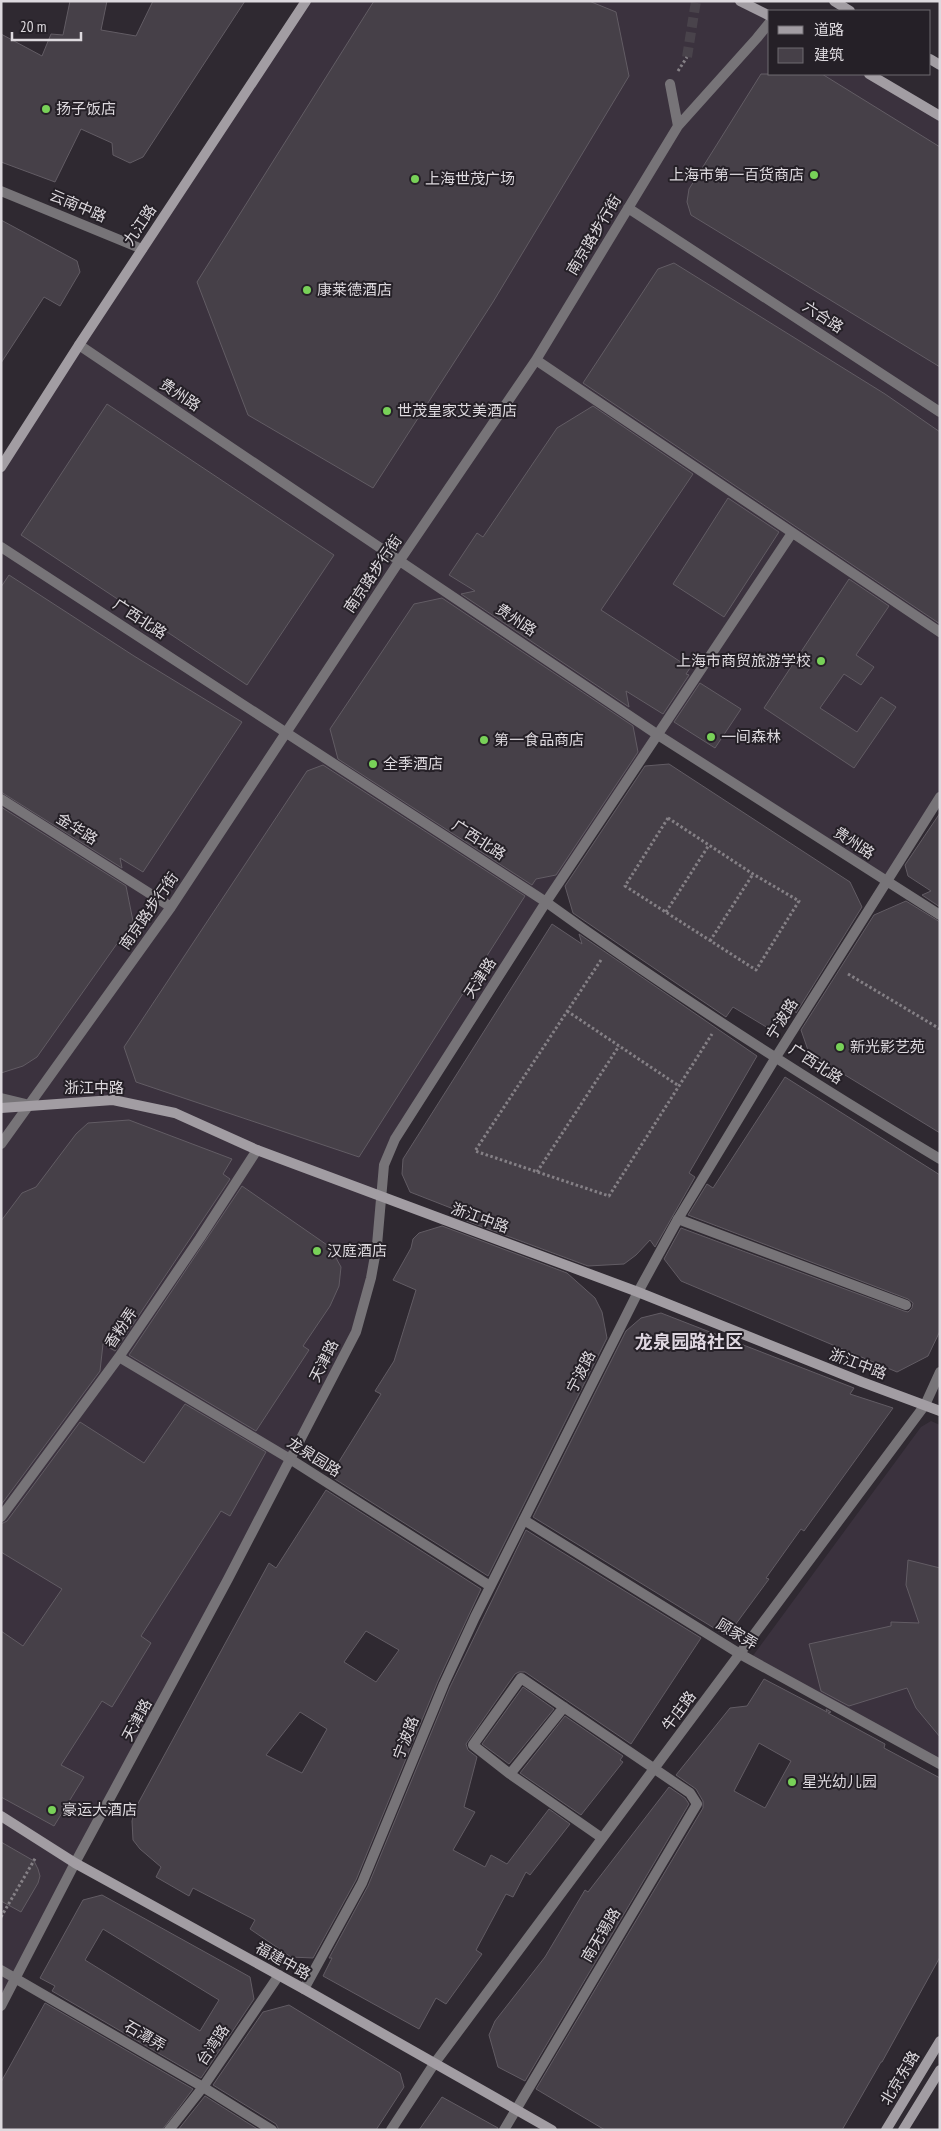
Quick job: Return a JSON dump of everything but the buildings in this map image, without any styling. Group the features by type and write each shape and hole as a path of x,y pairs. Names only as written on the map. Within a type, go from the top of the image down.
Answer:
{"street":[{"name":"九江路","path":"1,467 79,345 306,1"},
{"path":"740,1 768,15"},
{"path":"834,1 848,10"},
{"name":"南京路步行街","path":"1,1144 31,1105 170,908 400,560 536,360 678,126 768,24"},
{"path":"871,75 940,116"},
{"path":"670,84 678,126"},
{"name":"云南中路","path":"1,191 142,249"},
{"name":"六合路","path":"628,208 940,412"},
{"name":"贵州路","path":"79,345 658,735 940,915"},
{"path":"536,360 940,632"},
{"name":"天津路","path":"1,2006 75,1863 158,1713 356,1332 372,1278 377,1245 384,1164 395,1139 546,902 792,533"},
{"name":"广西北路","path":"1,547 546,902 609,947 776,1057 940,1159"},
{"name":"宁波路","path":"304,1989 362,1883 444,1684 490,1586 638,1292 678,1219 776,1057 940,797"},
{"name":"金华路","path":"1,799 170,908"},
{"name":"浙江中路","path":"1,1098 31,1105 113,1100 174,1113 257,1150 638,1292 862,1382 940,1411"},
{"path":"1,1108 31,1105"},
{"name":"香粉弄","path":"1,1517 119,1358 257,1150"},
{"path":"678,1219 906,1304"},
{"name":"龙泉园路","path":"119,1358 290,1459 490,1586"},
{"name":"牛庄路","path":"434,2064 925,1405 940,1372"},
{"name":"顾家弄","path":"524,1520 740,1654 940,1764"},
{"path":"602,1838 510,1774 473,1745 521,1678 655,1769"},
{"path":"510,1774 564,1706"},
{"name":"南无锡路","path":"504,2130 697,1804 690,1793 655,1769"},
{"name":"福建中路","path":"1,1816 75,1863 279,1975 552,2130"},
{"name":"石潭弄","path":"1,1970 203,2087 272,2130"},
{"name":"台湾路","path":"169,2130 203,2087 279,1975"},
{"name":"北京东路","path":"886,2130 940,2041"},
{"path":"391,2130 434,2064"},
{"path":"903,2130 940,2070"}],"path":[{"path":"668,818 708,845 799,901 756,970 624,886 668,818"},
{"path":"666,912 708,845"},
{"path":"710,941 753,874"},
{"path":"609,947 475,1151 609,1196 721,1021"},
{"path":"833,965 940,1029"},
{"path":"567,1011 679,1086"},
{"path":"537,1172 619,1046"},
{"path":"1,1917 44,1843"}],"shaded area":[{"path":"306,1 739,1 768,15 768,75 868,75 940,119 940,797 886,881 658,735 384,1165 377,1245 356,1332 1,2006 1,467"},
{"path":"931,1421 940,1425 940,1760 752,1657 921,1427"}],"tunnel":[{"path":"687,57 696,1"}],"place":[{"name":"扬子饭店","path":"46,109"},
{"name":"上海市第一百货商店","path":"814,175"},
{"name":"上海世茂广场","path":"415,179"},
{"name":"康莱德酒店","path":"307,290"},
{"name":"世茂皇家艾美酒店","path":"387,411"},
{"name":"上海市商贸旅游学校","path":"821,661"},
{"name":"一间森林","path":"711,737"},
{"name":"第一食品商店","path":"484,740"},
{"name":"全季酒店","path":"373,764"},
{"name":"新光影艺苑","path":"840,1047"},
{"name":"汉庭酒店","path":"317,1251"},
{"name":"星光幼儿园","path":"792,1782"},
{"name":"豪运大酒店","path":"52,1810"}],"district":[{"name":"龙泉园路社区","path":"689,1342"}]}
